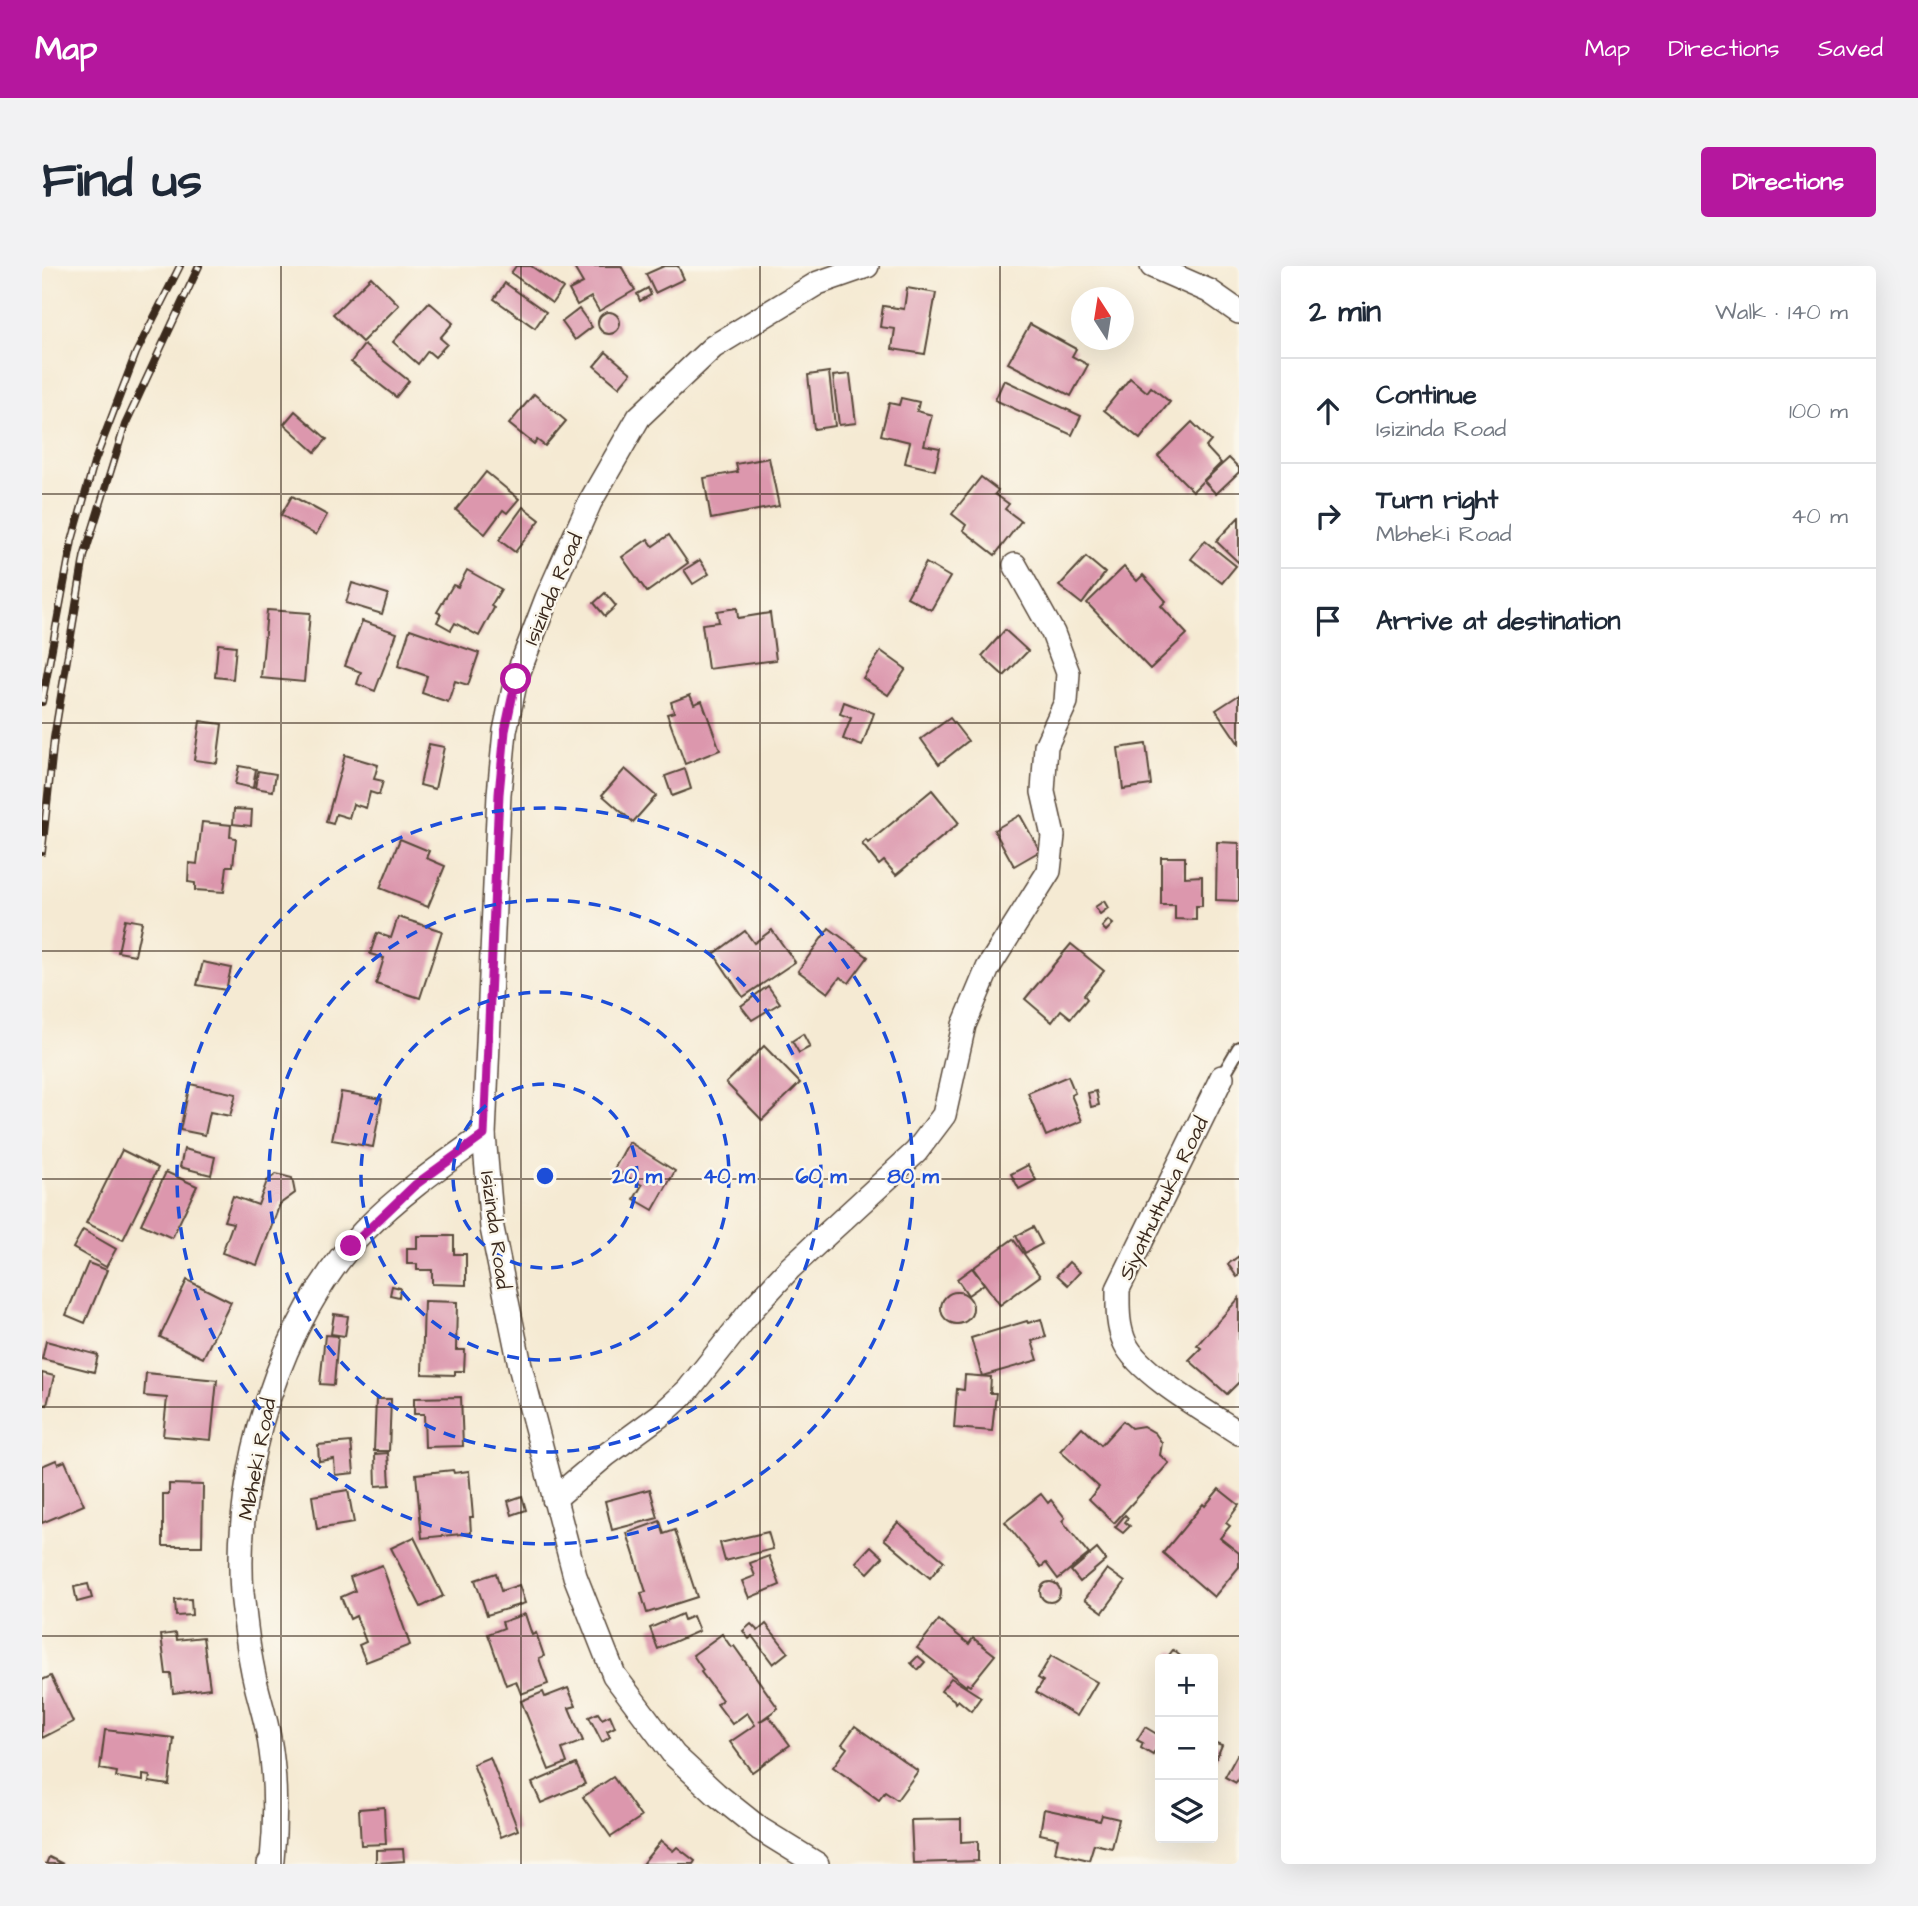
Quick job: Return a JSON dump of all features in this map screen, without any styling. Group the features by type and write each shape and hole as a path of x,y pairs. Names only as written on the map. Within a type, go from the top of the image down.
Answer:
{"street":[{"name":"Isizinda Road","path":"817,1864 760,1829 716,1794 674,1755 614,1675 575,1576 520,1370 494,1241 484,1135 499,794 505,731 516,679 552,586 590,502 639,417 713,347 818,283 867,266"},
{"path":"1152,266 1209,290 1239,312"},
{"path":"554,1499 606,1455 662,1414 688,1390 754,1307 790,1268 916,1152 944,1115 964,1025 978,991 988,968 1049,871 1053,836 1043,792 1046,746 1066,702 1068,673 1053,633 1016,565"},
{"name":"Siyathuthuka Road","path":"1222,1077 1118,1289 1118,1321 1125,1343 1133,1356 1153,1374 1239,1433"},
{"name":"Mbheki Road","path":"269,1864 272,1860 276,1823 269,1739 252,1665 242,1592 241,1540 251,1470 268,1393 300,1319 351,1246 415,1185 484,1135"}],"lane":[{"path":"1222,1077 1239,1048"}],"building":[{"path":"516,266 531,266 563,288 552,303 511,273"},
{"path":"573,266 621,266 635,290 599,311 591,297 577,305 569,290 583,283"},
{"path":"664,266 678,266 684,279 655,293 646,274"},
{"path":"371,277 399,305 362,342 333,314"},
{"path":"505,283 546,312 535,328 494,299"},
{"path":"648,288 651,295 640,301 637,294"},
{"path":"907,288 936,293 925,354 892,349 895,329 880,327 883,306 904,309"},
{"path":"429,302 453,323 440,338 447,344 435,357 428,351 418,364 393,342"},
{"path":"579,309 592,327 575,340 562,322"},
{"path":"609,312 617,315 620,323 617,331 609,334 601,331 598,323 601,315"},
{"path":"1030,324 1071,346 1071,350 1075,350 1072,356 1088,365 1071,396 1008,363"},
{"path":"364,345 409,381 396,397 351,362"},
{"path":"606,352 631,373 619,387 594,366"},
{"path":"829,372 835,426 814,429 808,375"},
{"path":"850,374 856,423 839,425 833,376"},
{"path":"1130,378 1147,392 1151,387 1170,402 1140,439 1104,410"},
{"path":"1004,380 1081,416 1072,435 995,400"},
{"path":"534,394 566,421 545,446 537,440 534,444 509,424"},
{"path":"901,398 919,402 917,411 932,415 924,445 940,448 935,470 905,463 910,442 881,435 889,403 899,405"},
{"path":"295,411 327,439 315,452 284,424"},
{"path":"1192,422 1211,441 1206,447 1221,463 1193,491 1158,456"},
{"path":"769,458 779,506 711,519 704,478 738,472 736,464"},
{"path":"1229,458 1239,468 1239,472 1216,494 1204,481"},
{"path":"486,472 519,499 507,513 503,510 485,534 456,510"},
{"path":"981,477 998,490 995,494 1009,504 1005,509 1021,521 995,555 963,530 966,525 952,514"},
{"path":"292,496 327,515 316,535 281,515"},
{"path":"523,507 540,520 515,552 499,540"},
{"path":"1239,517 1239,563 1216,541"},
{"path":"669,535 688,563 647,592 622,557 648,539 653,546"},
{"path":"1205,541 1236,566 1222,583 1191,559"},
{"path":"1086,557 1105,573 1082,604 1059,586"},
{"path":"700,560 709,574 693,584 684,570"},
{"path":"926,563 950,577 931,610 907,597"},
{"path":"1124,567 1137,581 1143,575 1166,601 1161,606 1187,634 1150,669 1087,603"},
{"path":"467,570 501,589 479,636 455,623 451,630 437,622 441,614 437,612 453,585 458,587"},
{"path":"352,583 388,594 382,614 346,603"},
{"path":"605,593 616,606 605,616 594,603"},
{"path":"737,608 738,618 770,613 776,660 708,669 702,624 719,622 717,611"},
{"path":"267,610 310,613 304,682 261,678"},
{"path":"362,621 397,633 375,691 357,684 361,672 345,666"},
{"path":"410,629 479,653 468,685 455,681 448,702 422,693 427,676 398,666"},
{"path":"1005,630 1028,651 1004,676 982,656"},
{"path":"218,644 236,646 233,679 215,677"},
{"path":"881,651 906,669 888,695 863,678"},
{"path":"690,695 694,704 702,701 720,750 685,764 667,714 674,712 671,702"},
{"path":"1239,695 1239,744 1216,710"},
{"path":"844,702 874,713 862,746 843,739 851,718 840,714"},
{"path":"950,718 968,741 939,764 921,739"},
{"path":"200,721 222,724 217,763 194,760"},
{"path":"429,744 444,747 435,789 420,785"},
{"path":"1146,744 1151,785 1123,789 1118,748"},
{"path":"345,755 378,765 374,779 383,781 379,795 370,792 366,808 353,804 349,818 336,814 333,824 326,822"},
{"path":"239,766 256,769 253,788 235,784"},
{"path":"625,769 656,796 633,822 602,795"},
{"path":"685,769 691,789 672,796 665,776"},
{"path":"258,771 276,774 273,791 255,788"},
{"path":"932,790 959,823 896,875 884,861 879,865 862,844 866,840 868,843"},
{"path":"234,809 252,810 251,826 233,824"},
{"path":"1020,815 1040,851 1014,866 994,830"},
{"path":"202,822 231,825 230,837 236,838 233,866 227,866 224,892 195,890 195,883 188,882 189,863 197,864"},
{"path":"400,839 429,851 426,858 445,866 428,907 380,888"},
{"path":"1217,842 1239,843 1239,901 1216,900"},
{"path":"1161,857 1185,857 1185,877 1202,876 1202,906 1196,906 1196,920 1175,919 1175,905 1161,905"},
{"path":"1104,901 1108,908 1100,914 1095,907"},
{"path":"398,917 442,931 420,998 376,984 384,958 370,954 377,933 391,938"},
{"path":"125,919 142,922 135,955 118,952"},
{"path":"1108,920 1113,924 1106,931 1102,927"},
{"path":"829,928 868,957 849,983 840,977 828,993 798,971"},
{"path":"772,930 795,962 743,997 714,954 745,931 754,943"},
{"path":"1071,944 1104,971 1084,995 1087,999 1071,1018 1061,1010 1052,1022 1025,999"},
{"path":"203,962 231,968 226,990 197,985"},
{"path":"768,986 780,1003 752,1020 741,1006"},
{"path":"803,1034 810,1047 799,1053 792,1041"},
{"path":"764,1046 800,1083 762,1120 726,1083"},
{"path":"1068,1076 1075,1093 1071,1095 1082,1121 1046,1136 1028,1093"},
{"path":"190,1084 236,1094 230,1116 210,1112 205,1135 180,1130"},
{"path":"1096,1091 1099,1105 1091,1107 1088,1093"},
{"path":"341,1092 382,1099 373,1147 332,1140"},
{"path":"629,1142 675,1171 653,1210 634,1199 642,1185 614,1169"},
{"path":"184,1149 215,1157 211,1175 180,1167"},
{"path":"122,1150 158,1168 123,1240 86,1223"},
{"path":"1028,1165 1036,1180 1019,1189 1011,1174"},
{"path":"166,1172 197,1186 172,1238 141,1224"},
{"path":"276,1174 292,1178 295,1193 280,1204 257,1265 222,1253 233,1223 224,1221 233,1196 258,1205 267,1181"},
{"path":"1033,1227 1042,1244 1025,1253 1016,1236"},
{"path":"83,1230 116,1249 106,1267 73,1248"},
{"path":"417,1236 454,1236 454,1254 466,1254 466,1285 432,1284 432,1270 417,1270 417,1264 407,1264 407,1248 417,1248"},
{"path":"1013,1239 1040,1276 1000,1305 973,1268"},
{"path":"1239,1256 1239,1276 1237,1277 1228,1264"},
{"path":"1069,1262 1080,1272 1068,1285 1057,1275"},
{"path":"88,1263 107,1270 85,1323 66,1315"},
{"path":"972,1268 984,1284 968,1295 957,1279"},
{"path":"187,1280 231,1302 203,1358 160,1337"},
{"path":"392,1286 400,1288 399,1297 390,1295"},
{"path":"957,1292 968,1297 973,1308 968,1319 957,1324 946,1319 941,1308 946,1297"},
{"path":"1239,1298 1239,1382 1227,1394 1189,1360 1201,1348 1197,1345"},
{"path":"424,1301 457,1302 456,1350 465,1350 464,1371 455,1371 455,1375 422,1374"},
{"path":"334,1314 348,1316 345,1336 331,1334"},
{"path":"1041,1319 1046,1337 1032,1341 1038,1360 982,1376 971,1338"},
{"path":"325,1335 338,1336 334,1385 320,1384"},
{"path":"46,1341 98,1355 94,1372 42,1359"},
{"path":"42,1373 54,1376 47,1405 42,1404"},
{"path":"146,1373 217,1380 211,1440 163,1436 167,1398 144,1396"},
{"path":"965,1375 991,1377 990,1393 996,1393 992,1431 954,1428 957,1389 964,1390"},
{"path":"461,1397 463,1446 425,1447 424,1414 414,1414 414,1398"},
{"path":"376,1399 391,1399 389,1451 374,1451"},
{"path":"1123,1421 1131,1428 1143,1426 1155,1433 1162,1443 1160,1455 1169,1463 1114,1523 1089,1499 1099,1487 1060,1451 1082,1427 1101,1445"},
{"path":"351,1442 354,1473 335,1475 334,1459 319,1461 318,1445"},
{"path":"388,1453 390,1485 376,1486 375,1454"},
{"path":"56,1460 58,1464 65,1461 84,1505 42,1523 42,1466"},
{"path":"453,1470 454,1473 469,1471 473,1517 470,1517 471,1533 422,1538 416,1474"},
{"path":"169,1484 203,1485 202,1546 163,1546 163,1494 169,1494"},
{"path":"650,1489 658,1518 612,1530 605,1501"},
{"path":"1219,1489 1239,1505 1226,1523 1230,1526 1220,1538 1239,1553 1239,1567 1214,1597 1163,1553 1203,1504 1205,1506"},
{"path":"348,1490 354,1523 317,1529 312,1496"},
{"path":"1041,1494 1048,1503 1051,1500 1065,1518 1062,1521 1089,1554 1058,1579 1046,1563 1041,1567 1005,1522"},
{"path":"522,1496 526,1510 512,1515 508,1501"},
{"path":"1125,1515 1128,1518 1125,1522 1130,1526 1123,1533 1115,1527"},
{"path":"660,1521 664,1534 675,1530 697,1597 647,1613 641,1593 646,1592 627,1533"},
{"path":"898,1522 944,1561 930,1578 884,1539"},
{"path":"768,1532 773,1549 725,1561 720,1543"},
{"path":"414,1537 443,1596 421,1607 391,1548"},
{"path":"871,1546 883,1557 868,1573 856,1562"},
{"path":"1097,1549 1106,1560 1080,1582 1071,1571"},
{"path":"769,1556 780,1585 749,1598 742,1581 755,1576 750,1563"},
{"path":"382,1565 410,1645 366,1662 359,1645 366,1642 356,1616 350,1619 341,1597 355,1591 350,1577"},
{"path":"1107,1569 1125,1582 1103,1612 1085,1599"},
{"path":"496,1573 501,1591 519,1585 525,1603 487,1615 475,1580"},
{"path":"1050,1582 1057,1585 1060,1592 1057,1599 1050,1602 1043,1599 1040,1592 1043,1585"},
{"path":"88,1584 92,1598 77,1602 74,1587"},
{"path":"191,1599 192,1615 176,1616 175,1600"},
{"path":"525,1614 532,1635 536,1633 544,1656 539,1658 548,1684 521,1694 516,1681 506,1685 488,1634 504,1628 502,1622"},
{"path":"682,1614 684,1620 693,1616 699,1631 658,1649 650,1628"},
{"path":"939,1620 969,1644 973,1638 995,1655 970,1686 966,1686 917,1648"},
{"path":"751,1624 758,1631 766,1624 788,1652 773,1664 752,1636 749,1639 743,1631"},
{"path":"176,1633 177,1640 203,1637 210,1688 173,1693 171,1674 166,1674 161,1635"},
{"path":"722,1634 731,1647 734,1646 778,1708 759,1722 769,1716 790,1745 752,1772 730,1742 755,1725 747,1713 732,1724 717,1704 722,1700 701,1672 703,1670 693,1655"},
{"path":"918,1656 925,1662 918,1670 911,1663"},
{"path":"1051,1656 1097,1682 1077,1716 1036,1692 1043,1681 1038,1678"},
{"path":"51,1676 73,1722 42,1738 42,1680"},
{"path":"951,1678 981,1697 971,1711 958,1700 955,1703 941,1691"},
{"path":"568,1688 576,1706 569,1708 583,1741 562,1749 567,1763 549,1770 521,1701 543,1692 545,1697"},
{"path":"598,1713 602,1719 610,1715 615,1727 607,1731 610,1737 602,1742 589,1717"},
{"path":"855,1726 918,1771 897,1800 885,1792 879,1800 833,1767 847,1748 842,1744"},
{"path":"1145,1727 1155,1733 1153,1755 1141,1748 1143,1743 1137,1740"},
{"path":"105,1730 174,1738 169,1785 149,1782 150,1776 143,1775 143,1781 116,1777 117,1772 100,1769"},
{"path":"1237,1755 1239,1777 1236,1783 1225,1777"},
{"path":"490,1757 518,1830 501,1837 473,1764"},
{"path":"576,1764 585,1784 541,1803 532,1783"},
{"path":"613,1777 641,1817 611,1837 583,1797"},
{"path":"384,1807 386,1844 361,1845 359,1809"},
{"path":"1044,1809 1100,1821 1102,1815 1119,1819 1112,1848 1094,1844 1089,1860 1055,1852 1058,1838 1040,1834"},
{"path":"961,1819 961,1842 978,1841 978,1861 913,1863 911,1820"},
{"path":"661,1841 673,1851 677,1847 695,1861 693,1864 642,1864"},
{"path":"403,1849 404,1861 376,1863 376,1850"},
{"path":"49,1857 63,1864 46,1864"}],"railway":[{"path":"42,702 72,541 94,463 136,353 180,266"},
{"path":"42,852 54,738 84,557 125,425 199,266"}],"route":[{"path":"351,1246 415,1185 484,1135 499,794 505,731 516,679"}]}
